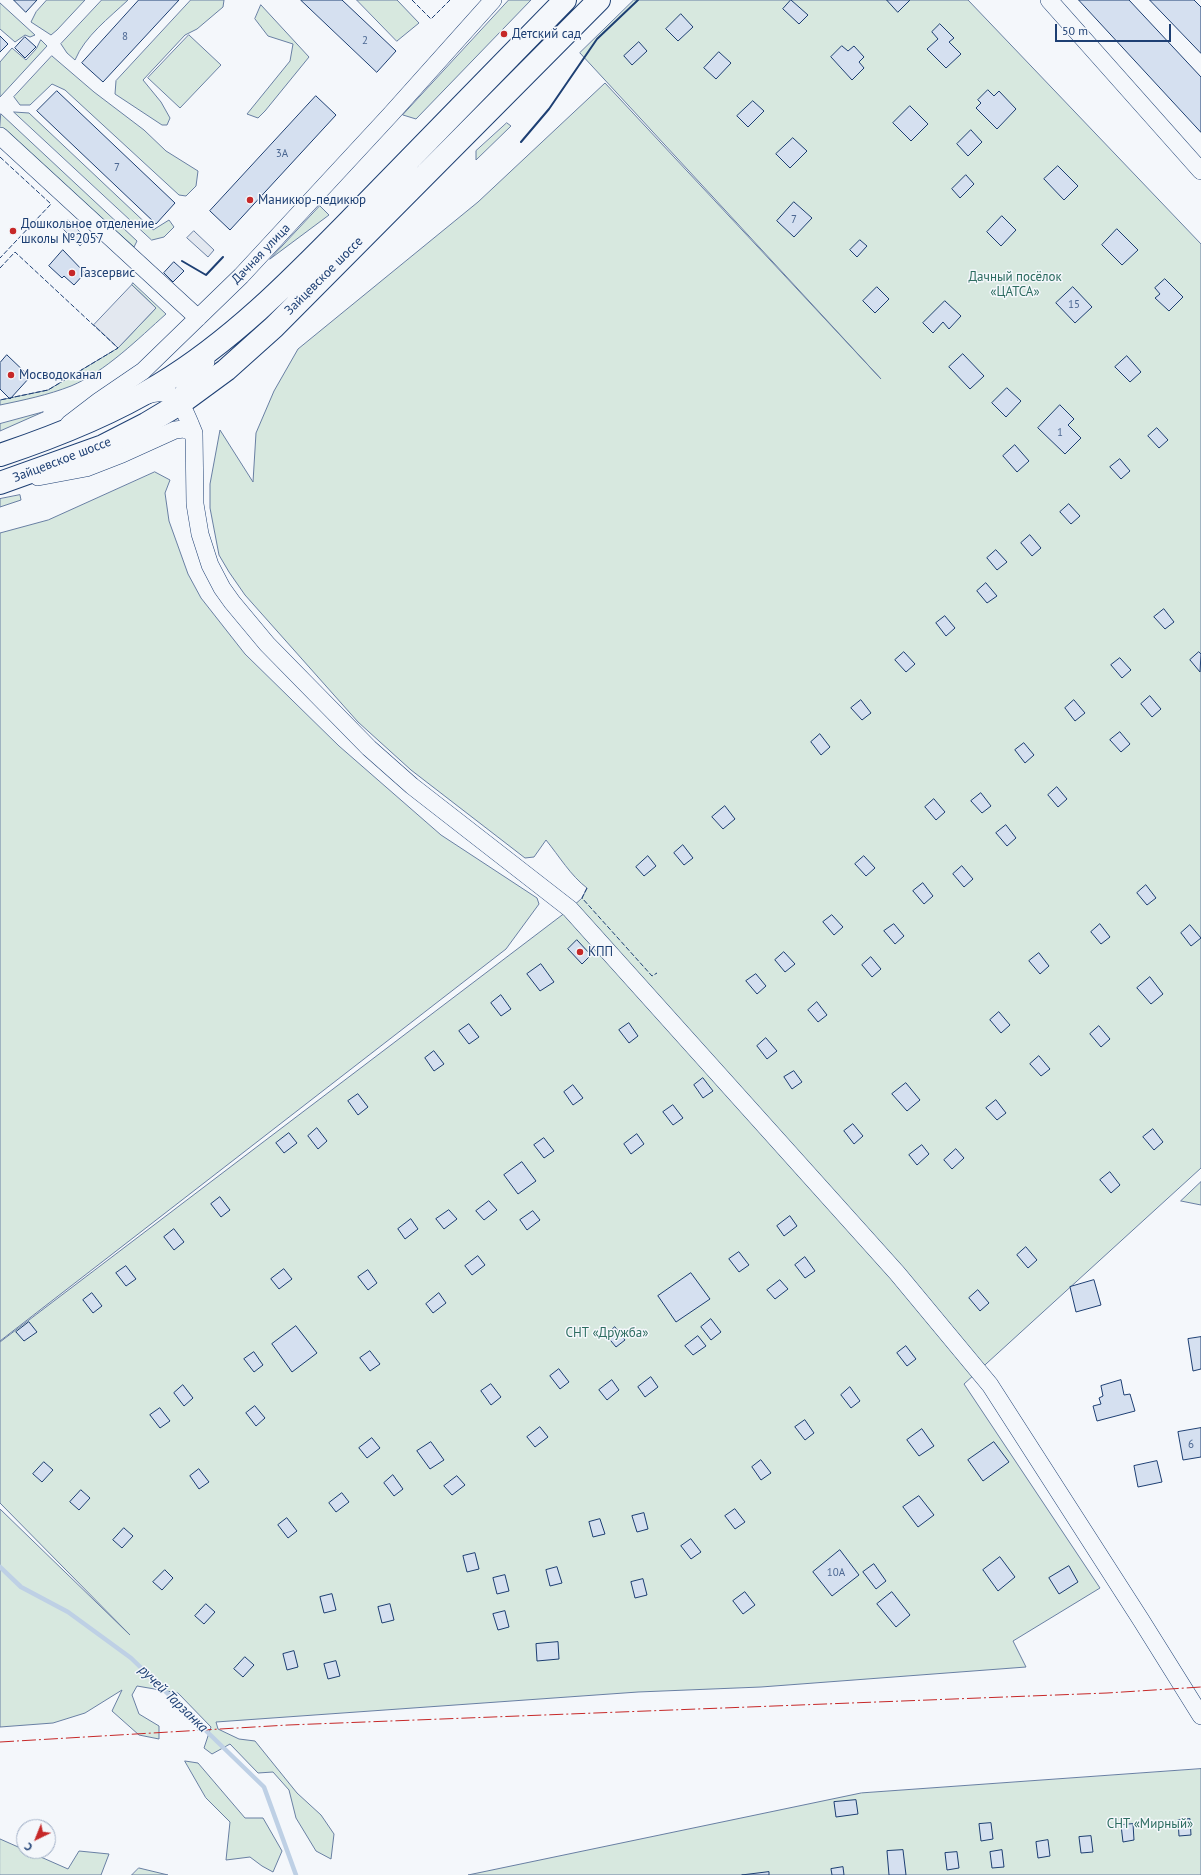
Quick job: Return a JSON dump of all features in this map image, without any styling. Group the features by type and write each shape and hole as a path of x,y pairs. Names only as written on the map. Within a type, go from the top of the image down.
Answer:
{"main road":[{"name":"Зайцевское шоссе","path":"0,455 57,434 131,401 167,380 211,350 242,325 301,270 565,0"},
{"name":"Зайцевское шоссе","path":"3,483 102,446 146,424 181,403 226,370 274,327 599,0"}],"street":[{"name":"Дачная улица","path":"57,434 98,401 143,371 198,318 245,271 391,114 493,0"},
{"path":"1049,0 1201,171"},
{"path":"0,136 198,318"},
{"path":"181,403 183,392 190,378 242,325"},
{"path":"131,401 151,393 166,392 181,403 194,433 195,504 200,534 210,565 222,588 232,602 267,644 369,748 412,786 570,909 897,1273 990,1385 1137,1613 1201,1716"},
{"path":"3,483 86,468 122,454 175,430 184,429 194,433"}],"green space":[{"path":"47,0 85,0 51,35 31,22 36,12"},
{"path":"102,0 128,0 91,35 79,51 75,60 67,53 61,44"},
{"path":"191,0 224,0 223,7 197,29 185,35 143,80 161,102 170,118 167,125 162,125 115,94 116,81"},
{"path":"357,0 397,0 419,23 397,41"},
{"path":"509,0 531,0 416,119 403,115"},
{"name":"СНТ «Дружба»","path":"634,0 968,0 1201,244 1201,1168 964,1384 1100,1588 1013,1641 1026,1667 761,1687 638,1692 216,1722 218,1729 239,1739 255,1741 297,1793 321,1815 334,1834 331,1859 316,1851 296,1818 289,1790 273,1772 258,1773 230,1744 212,1754 204,1748 211,1727 178,1693 137,1686 132,1695 139,1714 159,1726 159,1739 139,1735 112,1711 122,1690 85,1713 53,1723 0,1727 0,1509 130,1635 0,1503 0,1342 570,909 582,898 587,888 570,872 546,840 534,857 525,858 411,770 358,722 245,595 219,555 210,508 210,484 220,430 253,482 256,433 274,391 298,349 478,202 605,83 881,379 580,53"},
{"path":"0,3 35,35 30,37 25,35 15,42 0,29"},
{"path":"261,5 309,57 258,118 247,114 290,61 293,44 268,36 255,19"},
{"path":"189,35 221,65 180,108 148,78"},
{"path":"41,40 47,46 0,97 0,62 12,48 26,60 36,49"},
{"path":"52,56 94,92 144,130 166,151 198,171 196,186 186,196 179,195 65,90 52,84 30,105 20,105 14,97"},
{"path":"14,112 29,113 153,230 169,220 174,227 164,237 152,240"},
{"path":"1,114 137,241 134,247 0,128"},
{"path":"507,123 511,126 476,160 476,151"},
{"path":"320,206 329,215 270,259"},
{"path":"133,283 166,314 121,354 84,380 54,392 0,405 0,400 48,390 118,348 156,308 132,285"},
{"path":"43,412 0,431 0,424"},
{"path":"155,472 170,480 165,493 169,521 188,574 201,598 245,654 339,746 441,835 537,898 539,904 506,949 0,1341 0,533 48,520"},
{"path":"20,495 21,500 0,507 0,499"},
{"path":"1201,1182 1201,1205 1181,1201"},
{"path":"185,1761 198,1763 245,1818 263,1818 282,1851 273,1872 250,1857 226,1860 230,1822 206,1798"},
{"name":"СНТ «Мирный»","path":"1201,1769 1201,1875 468,1875 861,1793"},
{"path":"0,1839 16,1846 16,1859 45,1859 68,1869 79,1851 109,1854 101,1875 0,1875"},
{"path":"139,1868 168,1875 132,1875"}],"shaded area":[{"path":"68,220 87,239 80,246 61,227"},
{"path":"194,231 214,250 208,257 187,238"},
{"path":"132,285 156,308 118,348 94,325"}],"building":[{"path":"14,0 37,0 26,12"},
{"path":"139,0 179,0 103,82 82,63"},
{"path":"301,0 342,0 396,51 377,72"},
{"path":"791,0 808,15 799,24 783,9"},
{"path":"887,0 910,0 898,12"},
{"path":"1079,0 1129,0 1201,77 1201,132"},
{"path":"1150,0 1194,0 1201,7 1201,53"},
{"path":"681,14 693,27 678,41 666,29"},
{"path":"940,24 954,38 949,42 961,54 946,68 927,49 938,39 932,32"},
{"path":"0,36 8,44 0,52"},
{"path":"25,37 36,47 25,58 15,48"},
{"path":"639,42 647,51 632,65 624,56"},
{"path":"842,46 848,51 854,46 864,57 859,62 864,68 852,80 831,57"},
{"path":"719,52 731,63 716,79 704,68"},
{"path":"988,90 994,96 999,91 1016,109 997,129 976,108 981,103 978,100"},
{"path":"57,91 175,203 156,224 37,111"},
{"path":"316,96 336,115 230,230 210,211"},
{"path":"753,101 764,111 748,127 737,116"},
{"path":"910,106 928,124 911,141 893,123"},
{"path":"971,130 982,142 968,156 957,144"},
{"path":"793,138 807,151 790,168 776,154"},
{"path":"1058,166 1078,186 1064,200 1044,179"},
{"path":"966,175 974,184 960,198 952,189"},
{"path":"794,202 812,218 794,237 777,221"},
{"path":"1002,216 1016,230 1001,246 987,232"},
{"path":"1117,229 1138,250 1122,265 1102,245"},
{"path":"860,240 867,246 857,257 850,250"},
{"path":"63,250 85,273 74,285 64,276 62,278 49,266"},
{"path":"174,262 184,271 173,282 164,273"},
{"path":"1165,279 1183,297 1169,311 1155,298 1160,294 1155,288"},
{"path":"877,287 889,299 875,313 863,301"},
{"path":"1073,287 1092,307 1075,323 1056,303"},
{"path":"945,301 961,316 949,329 943,322 933,333 923,323"},
{"path":"963,354 984,376 970,389 949,367"},
{"path":"7,355 30,377 10,399 0,389 0,363"},
{"path":"1127,356 1141,372 1130,382 1115,367"},
{"path":"1007,388 1021,401 1006,417 992,403"},
{"path":"1060,405 1074,419 1068,425 1081,438 1065,454 1038,428"},
{"path":"1157,428 1168,440 1159,448 1148,436"},
{"path":"1015,445 1029,461 1017,472 1003,456"},
{"path":"1120,459 1130,471 1121,479 1110,467"},
{"path":"1069,504 1080,516 1071,524 1060,512"},
{"path":"1030,535 1041,548 1032,556 1021,543"},
{"path":"996,550 1007,562 997,570 987,558"},
{"path":"986,583 997,596 987,603 977,591"},
{"path":"1164,609 1174,622 1165,629 1154,617"},
{"path":"945,616 955,628 946,636 936,623"},
{"path":"904,652 915,664 906,672 895,660"},
{"path":"1199,652 1201,654 1200,672 1190,660"},
{"path":"1120,658 1131,670 1122,678 1111,665"},
{"path":"1150,696 1161,709 1152,717 1141,704"},
{"path":"861,700 871,713 862,720 851,708"},
{"path":"1074,700 1085,713 1075,721 1065,708"},
{"path":"1120,732 1130,744 1121,752 1110,740"},
{"path":"820,734 830,747 821,755 811,742"},
{"path":"1024,743 1034,755 1025,763 1015,750"},
{"path":"1057,787 1067,799 1058,807 1048,795"},
{"path":"981,793 991,806 982,813 971,801"},
{"path":"934,799 945,812 936,820 925,807"},
{"path":"725,806 735,819 723,829 712,817"},
{"path":"1006,825 1016,838 1007,846 996,833"},
{"path":"683,845 693,858 684,865 674,853"},
{"path":"648,856 656,866 644,876 636,867"},
{"path":"864,856 875,868 866,876 855,864"},
{"path":"962,866 973,879 964,887 953,874"},
{"path":"923,883 933,896 924,904 913,891"},
{"path":"1146,885 1156,898 1147,905 1137,893"},
{"path":"832,915 843,927 834,935 823,922"},
{"path":"894,924 904,936 895,944 884,931"},
{"path":"1100,924 1110,937 1101,944 1091,932"},
{"path":"1190,925 1201,938 1191,946 1181,933"},
{"name":"КПП","path":"577,940 591,955 582,964 568,949"},
{"path":"784,952 795,964 785,972 775,960"},
{"path":"1039,953 1049,966 1040,974 1029,961"},
{"path":"871,957 881,969 872,977 862,965"},
{"path":"541,964 554,982 540,991 527,974"},
{"path":"756,974 766,986 757,994 746,981"},
{"path":"1150,977 1163,994 1151,1004 1137,988"},
{"path":"501,995 511,1009 501,1016 491,1003"},
{"path":"817,1002 827,1015 818,1022 808,1010"},
{"path":"999,1012 1010,1025 1001,1033 990,1020"},
{"path":"629,1023 638,1036 629,1043 619,1030"},
{"path":"469,1024 479,1037 469,1044 459,1031"},
{"path":"1099,1026 1110,1039 1101,1047 1090,1034"},
{"path":"766,1038 777,1051 767,1059 757,1046"},
{"path":"434,1051 444,1064 434,1071 425,1058"},
{"path":"1039,1056 1050,1069 1041,1076 1030,1064"},
{"path":"794,1071 802,1082 792,1089 784,1077"},
{"path":"703,1078 713,1091 703,1098 694,1085"},
{"path":"906,1083 920,1100 907,1111 892,1094"},
{"path":"573,1085 583,1098 573,1105 564,1092"},
{"path":"358,1094 368,1107 358,1115 348,1101"},
{"path":"996,1100 1006,1113 997,1120 986,1108"},
{"path":"673,1105 683,1118 673,1125 663,1112"},
{"path":"853,1124 863,1136 854,1144 844,1131"},
{"path":"317,1128 327,1141 318,1149 308,1136"},
{"path":"1153,1129 1163,1142 1154,1150 1143,1137"},
{"path":"289,1133 297,1143 284,1153 276,1143"},
{"path":"637,1134 644,1144 631,1154 624,1144"},
{"path":"544,1138 554,1151 544,1158 534,1145"},
{"path":"922,1145 929,1154 917,1165 909,1155"},
{"path":"956,1149 964,1158 952,1169 944,1160"},
{"path":"522,1162 536,1181 518,1194 504,1175"},
{"path":"1110,1172 1120,1185 1111,1193 1100,1180"},
{"path":"220,1197 230,1210 221,1217 211,1204"},
{"path":"489,1201 497,1210 484,1220 476,1211"},
{"path":"449,1210 457,1219 444,1229 436,1219"},
{"path":"533,1211 540,1220 527,1230 520,1220"},
{"path":"790,1216 797,1226 784,1236 777,1226"},
{"path":"411,1219 418,1229 405,1239 398,1229"},
{"path":"174,1229 184,1242 174,1250 164,1237"},
{"path":"1026,1247 1037,1260 1028,1268 1017,1255"},
{"path":"739,1252 749,1265 739,1272 729,1259"},
{"path":"478,1256 485,1265 472,1275 465,1266"},
{"path":"805,1257 815,1271 805,1278 795,1265"},
{"path":"126,1266 136,1279 126,1286 116,1273"},
{"path":"284,1269 292,1279 279,1289 271,1279"},
{"path":"368,1270 377,1283 368,1290 358,1277"},
{"path":"691,1273 710,1299 676,1322 658,1296"},
{"path":"780,1280 788,1289 775,1299 767,1290"},
{"path":"1094,1280 1101,1305 1076,1312 1070,1287"},
{"path":"978,1290 989,1303 980,1311 969,1298"},
{"path":"92,1293 102,1306 93,1313 83,1300"},
{"path":"439,1293 446,1303 433,1313 426,1304"},
{"path":"711,1319 721,1332 711,1340 701,1327"},
{"path":"29,1322 37,1332 24,1341 16,1332"},
{"path":"296,1326 317,1353 292,1372 272,1344"},
{"path":"615,1327 625,1340 616,1347 606,1335"},
{"path":"698,1336 706,1346 693,1355 685,1346"},
{"path":"1201,1337 1201,1369 1193,1371 1188,1339"},
{"path":"906,1346 916,1359 907,1366 897,1353"},
{"path":"370,1351 380,1364 370,1371 360,1358"},
{"path":"254,1352 263,1365 254,1372 244,1359"},
{"path":"559,1369 569,1382 560,1389 550,1376"},
{"path":"651,1377 658,1387 645,1397 638,1387"},
{"path":"612,1380 619,1390 607,1400 599,1390"},
{"path":"1121,1380 1124,1395 1130,1394 1135,1411 1097,1421 1093,1406 1101,1404 1099,1398 1103,1396 1101,1386"},
{"path":"491,1384 501,1397 491,1405 481,1391"},
{"path":"183,1385 193,1398 184,1406 174,1393"},
{"path":"850,1387 860,1401 851,1408 841,1395"},
{"path":"255,1406 265,1418 256,1426 246,1413"},
{"path":"160,1408 170,1421 160,1428 150,1415"},
{"path":"805,1420 814,1433 805,1440 795,1427"},
{"path":"540,1427 548,1437 535,1447 527,1437"},
{"path":"1201,1428 1201,1457 1183,1460 1178,1432"},
{"path":"922,1429 934,1446 919,1456 907,1440"},
{"path":"372,1438 380,1448 367,1458 359,1448"},
{"path":"431,1442 444,1460 430,1469 417,1451"},
{"path":"994,1442 1009,1462 983,1481 968,1460"},
{"path":"761,1460 771,1473 761,1480 752,1467"},
{"path":"1157,1461 1162,1482 1138,1487 1134,1466"},
{"path":"44,1462 53,1470 42,1482 33,1474"},
{"path":"199,1469 209,1482 199,1489 190,1476"},
{"path":"393,1475 403,1489 394,1496 384,1483"},
{"path":"457,1476 465,1485 452,1495 444,1486"},
{"path":"81,1490 90,1498 79,1510 70,1502"},
{"path":"342,1493 349,1502 336,1512 329,1503"},
{"path":"919,1496 934,1515 918,1527 903,1507"},
{"path":"735,1509 745,1522 735,1529 725,1516"},
{"path":"644,1513 648,1529 637,1532 632,1516"},
{"path":"287,1518 297,1531 288,1538 278,1525"},
{"path":"600,1519 605,1534 593,1537 589,1522"},
{"path":"124,1528 133,1536 122,1548 113,1540"},
{"path":"691,1539 701,1552 691,1559 681,1546"},
{"path":"840,1550 859,1575 832,1596 813,1572"},
{"path":"475,1553 479,1569 467,1572 463,1556"},
{"path":"1000,1557 1015,1577 998,1591 983,1570"},
{"path":"874,1564 886,1581 876,1589 863,1572"},
{"path":"1069,1566 1078,1582 1059,1594 1049,1578"},
{"path":"557,1567 562,1583 550,1586 546,1570"},
{"path":"165,1570 173,1578 162,1590 153,1582"},
{"path":"505,1575 509,1591 497,1594 493,1578"},
{"path":"643,1579 647,1595 635,1598 631,1582"},
{"path":"745,1592 755,1605 743,1614 733,1601"},
{"path":"892,1592 910,1615 896,1627 877,1604"},
{"path":"332,1594 336,1610 324,1613 320,1597"},
{"path":"206,1604 215,1612 204,1624 195,1616"},
{"path":"390,1604 394,1620 382,1623 378,1607"},
{"path":"505,1611 509,1627 498,1630 493,1614"},
{"path":"558,1642 559,1659 537,1661 536,1644"},
{"path":"294,1651 298,1667 287,1670 283,1654"},
{"path":"245,1657 254,1665 243,1677 234,1669"},
{"path":"336,1661 340,1676 328,1679 324,1664"},
{"path":"856,1800 858,1814 836,1817 834,1802"},
{"path":"1190,1819 1191,1835 1179,1836 1178,1820"},
{"path":"991,1823 993,1839 981,1841 979,1824"},
{"path":"1133,1824 1134,1840 1123,1842 1121,1825"},
{"path":"1091,1836 1093,1852 1081,1853 1079,1837"},
{"path":"1048,1840 1050,1856 1038,1858 1036,1842"},
{"path":"903,1850 906,1875 889,1875 887,1851"},
{"path":"1002,1850 1004,1867 992,1868 990,1852"},
{"path":"957,1852 959,1868 947,1870 945,1853"},
{"path":"843,1867 844,1875 832,1875 831,1869"},
{"path":"769,1872 769,1875 742,1875"}],"waterway":[{"name":"ручей Тарзанка","path":"0,1567 21,1587 68,1612 131,1658 264,1787 296,1875"}],"fence":[{"path":"412,0 431,19 450,0"},
{"path":"0,157 51,204 0,258"},
{"path":"0,268 15,252 118,348 48,390 0,400"},
{"path":"587,888 582,898 652,976 657,973"}],"wall":[{"path":"521,142 549,109 597,39 638,0"},
{"path":"182,261 206,275 223,257"}],"power":[{"path":"0,1742 288,1725 1107,1693 1201,1687"}],"place":[{"name":"Детский сад","path":"504,34"},
{"name":"Маникюр-педикюр","path":"250,200"},
{"name":"Дошкольное отделение школы №2057","path":"13,231"},
{"name":"Газсервис","path":"72,273"},
{"name":"Мосводоканал","path":"11,375"},
{"name":"КПП","path":"580,952"}],"park label":[{"name":"Дачный посёлок «ЦАТСА»","path":"1015,284"}]}
